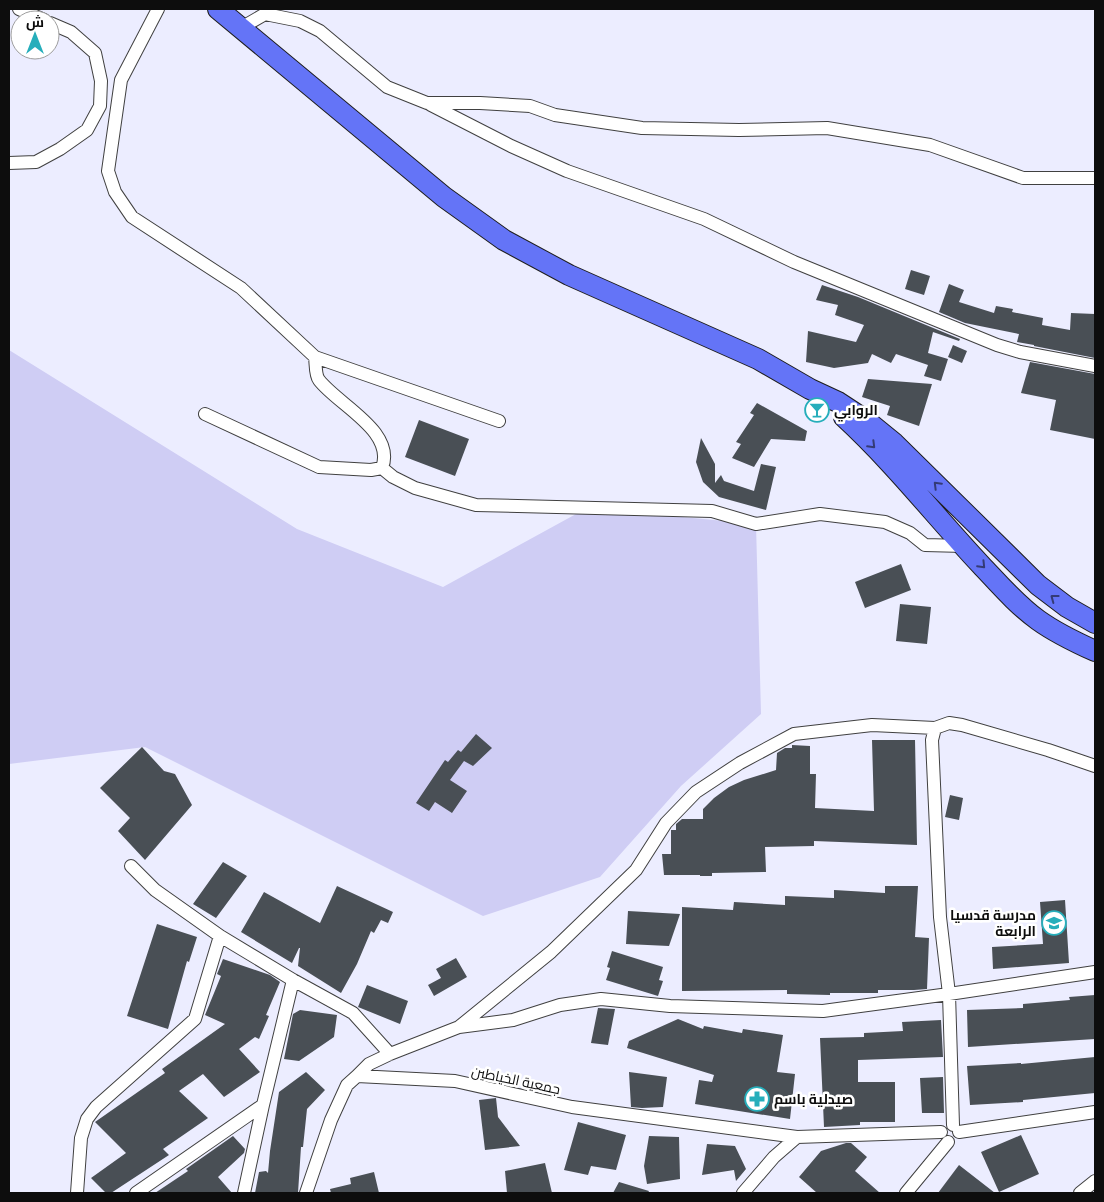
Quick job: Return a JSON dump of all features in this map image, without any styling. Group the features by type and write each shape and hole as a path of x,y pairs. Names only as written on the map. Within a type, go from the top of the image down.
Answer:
{"main road":[{"path":"218,9 444,197 504,240 569,274 731,345 810,389 838,402 867,420 894,443 1038,585 1066,607 1095,623"},
{"path":"810,389 837,411 874,446 1016,601 1038,620 1056,632 1095,651"}],"street":[{"path":"158,9 121,80 108,171 115,192 132,216 241,288 314,357 500,420"},
{"path":"241,28 265,14 300,21 320,31 387,87 427,103 511,146 567,171 704,219 794,262 997,345 1020,352 1095,366"},
{"path":"9,163 36,162 60,149 87,130 100,106 101,81 95,53 71,32 60,27"},
{"path":"427,103 480,103 530,106 555,115 642,128 739,130 827,128 930,145 1023,178 1095,178"},
{"path":"314,357 318,379 376,433 383,450 385,462 382,468"},
{"path":"205,414 319,467 371,470 382,468 393,477 415,488 476,505 712,511 756,524 820,514 884,522 910,533 925,545 964,546"},
{"path":"459,1027 551,952 636,870 666,823 696,792 740,764 794,734 872,725 935,728 949,723 1048,750 1095,766"},
{"path":"906,1193 932,1160 945,1137 954,1142 958,1138 949,994 940,917 932,740 935,728"},
{"path":"131,866 155,890 220,936 293,980 353,1013 390,1054"},
{"path":"77,1193 81,1138 87,1119 96,1107 195,1019 220,936"},
{"path":"306,1193 331,1120 347,1084 369,1064 459,1027 513,1020 560,1005 601,999 670,1006 822,1011 1095,972"},
{"path":"244,1193 293,980"},
{"name":"جمعية الخياطين","path":"358,1076 455,1081 572,1107 797,1137 945,1137"},
{"path":"136,1193 263,1105"},
{"path":"956,1128 1095,1112"},
{"path":"743,1193 774,1157 797,1137"},
{"path":"1080,1193 1095,1181"}],"shaded area":[{"path":"9,350 297,529 443,587 587,508 756,524 761,714 681,786 600,877 483,916 145,747 9,764"}],"building":[{"path":"911,270 930,276 924,295 905,289"},
{"path":"949,284 964,290 959,302 994,313 996,306 1013,309 1012,312 1043,318 1042,325 1070,330 1071,313 1095,314 1095,358 1017,342 1019,334 965,323 939,312"},
{"path":"822,285 858,297 960,339 959,341 933,332 928,353 948,359 941,381 924,376 928,365 896,354 891,363 872,354 868,363 834,368 806,362 808,331 856,342 864,325 835,315 838,305 816,300"},
{"path":"953,345 967,351 962,363 948,357"},
{"path":"1030,362 1095,374 1095,439 1050,430 1056,400 1021,393"},
{"path":"868,379 932,384 919,426 887,415 890,406 862,397"},
{"path":"757,403 807,431 805,441 771,439 754,467 732,458 741,444 736,442 754,415 750,413"},
{"path":"419,420 469,439 455,476 405,457"},
{"path":"701,438 715,464 715,483 721,475 724,481 754,491 761,464 776,467 766,510 719,497 703,482 696,462"},
{"path":"901,564 911,590 865,608 855,582"},
{"path":"900,604 931,607 927,644 896,641"},
{"path":"476,734 492,748 473,766 464,761 450,780 467,791 452,813 435,802 429,811 416,803 445,760 448,762 458,750 461,752"},
{"path":"872,740 915,740 917,845 814,841 814,846 765,847 766,872 712,873 712,876 664,875 662,854 671,854 671,830 676,830 676,824 682,819 703,819 703,809 729,787 776,770 777,753 785,748 792,748 792,745 810,746 810,774 816,774 815,808 874,811"},
{"path":"142,747 164,771 175,774 192,805 145,860 118,831 130,818 100,788"},
{"path":"950,795 963,798 959,820 945,817"},
{"path":"223,862 247,876 216,918 193,904"},
{"path":"337,886 393,912 388,923 381,920 374,933 371,931 357,964 341,993 298,966 300,948 292,963 241,932 264,892 320,923"},
{"path":"885,886 918,886 915,937 929,938 927,989 878,990 878,993 830,993 830,995 787,994 787,990 682,991 682,907 733,910 734,902 785,905 785,896 834,898 834,890 885,893"},
{"name":"مدرسة قدسيا الرابعة","path":"1065,900 1069,963 993,969 992,947 1043,944 1040,902"},
{"path":"628,911 680,914 669,946 626,944"},
{"path":"157,924 197,937 189,962 187,961 168,1029 127,1016"},
{"path":"612,951 663,967 659,980 663,981 658,996 606,980 610,968 607,967"},
{"path":"456,958 467,977 434,996 428,985 441,978 436,969"},
{"path":"223,959 270,975 280,982 266,1015 269,1016 259,1039 255,1037 239,1049 260,1072 224,1097 203,1074 179,1091 208,1118 163,1149 169,1155 111,1193 106,1193 91,1178 126,1153 95,1122 165,1073 162,1069 225,1024 205,1015 221,976 217,974"},
{"path":"367,985 408,1001 400,1024 358,1007"},
{"path":"1095,995 1095,1039 968,1047 967,1010 1023,1008 1023,1004 1070,1000 1069,997"},
{"path":"598,1008 615,1009 608,1045 591,1043"},
{"path":"300,1010 337,1015 334,1037 299,1061 284,1059 293,1014"},
{"path":"678,1019 703,1029 704,1026 742,1033 743,1029 783,1035 777,1072 795,1074 790,1119 695,1104 699,1080 712,1082 714,1075 627,1048 629,1041"},
{"path":"941,1020 943,1057 858,1060 858,1082 895,1082 895,1122 860,1122 860,1125 824,1127 820,1038 864,1037 864,1033 903,1031 902,1022"},
{"path":"1095,1057 1095,1093 1023,1100 1023,1102 970,1105 967,1066 1021,1064"},
{"path":"306,1072 325,1090 307,1109 303,1147 301,1147 298,1193 255,1193 259,1172 266,1171 268,1173 279,1092"},
{"path":"629,1072 667,1077 663,1107 631,1107"},
{"path":"943,1077 944,1113 922,1113 920,1078"},
{"path":"496,1098 498,1117 520,1146 485,1150 479,1100"},
{"path":"578,1122 626,1135 616,1170 591,1166 588,1175 564,1170"},
{"path":"1021,1135 1039,1174 999,1192 981,1152"},
{"path":"233,1136 245,1149 244,1153 218,1177 232,1193 155,1193 188,1171 186,1169"},
{"path":"649,1136 679,1137 680,1179 647,1184 644,1166"},
{"path":"851,1143 867,1157 855,1171 880,1193 817,1193 799,1177 821,1151"},
{"path":"707,1144 735,1146 746,1169 736,1181 734,1170 702,1175"},
{"path":"545,1163 552,1193 507,1193 505,1171"},
{"path":"959,1165 995,1193 938,1193"},
{"path":"374,1172 379,1193 331,1193 330,1189 351,1184 350,1178"},
{"path":"619,1182 649,1191 648,1193 613,1193"}],"place":[{"name":"الروابي","path":"817,410"},
{"name":"مدرسة قدسيا الرابعة","path":"1054,923"},
{"name":"صيدلية باسم","path":"757,1099"}]}
